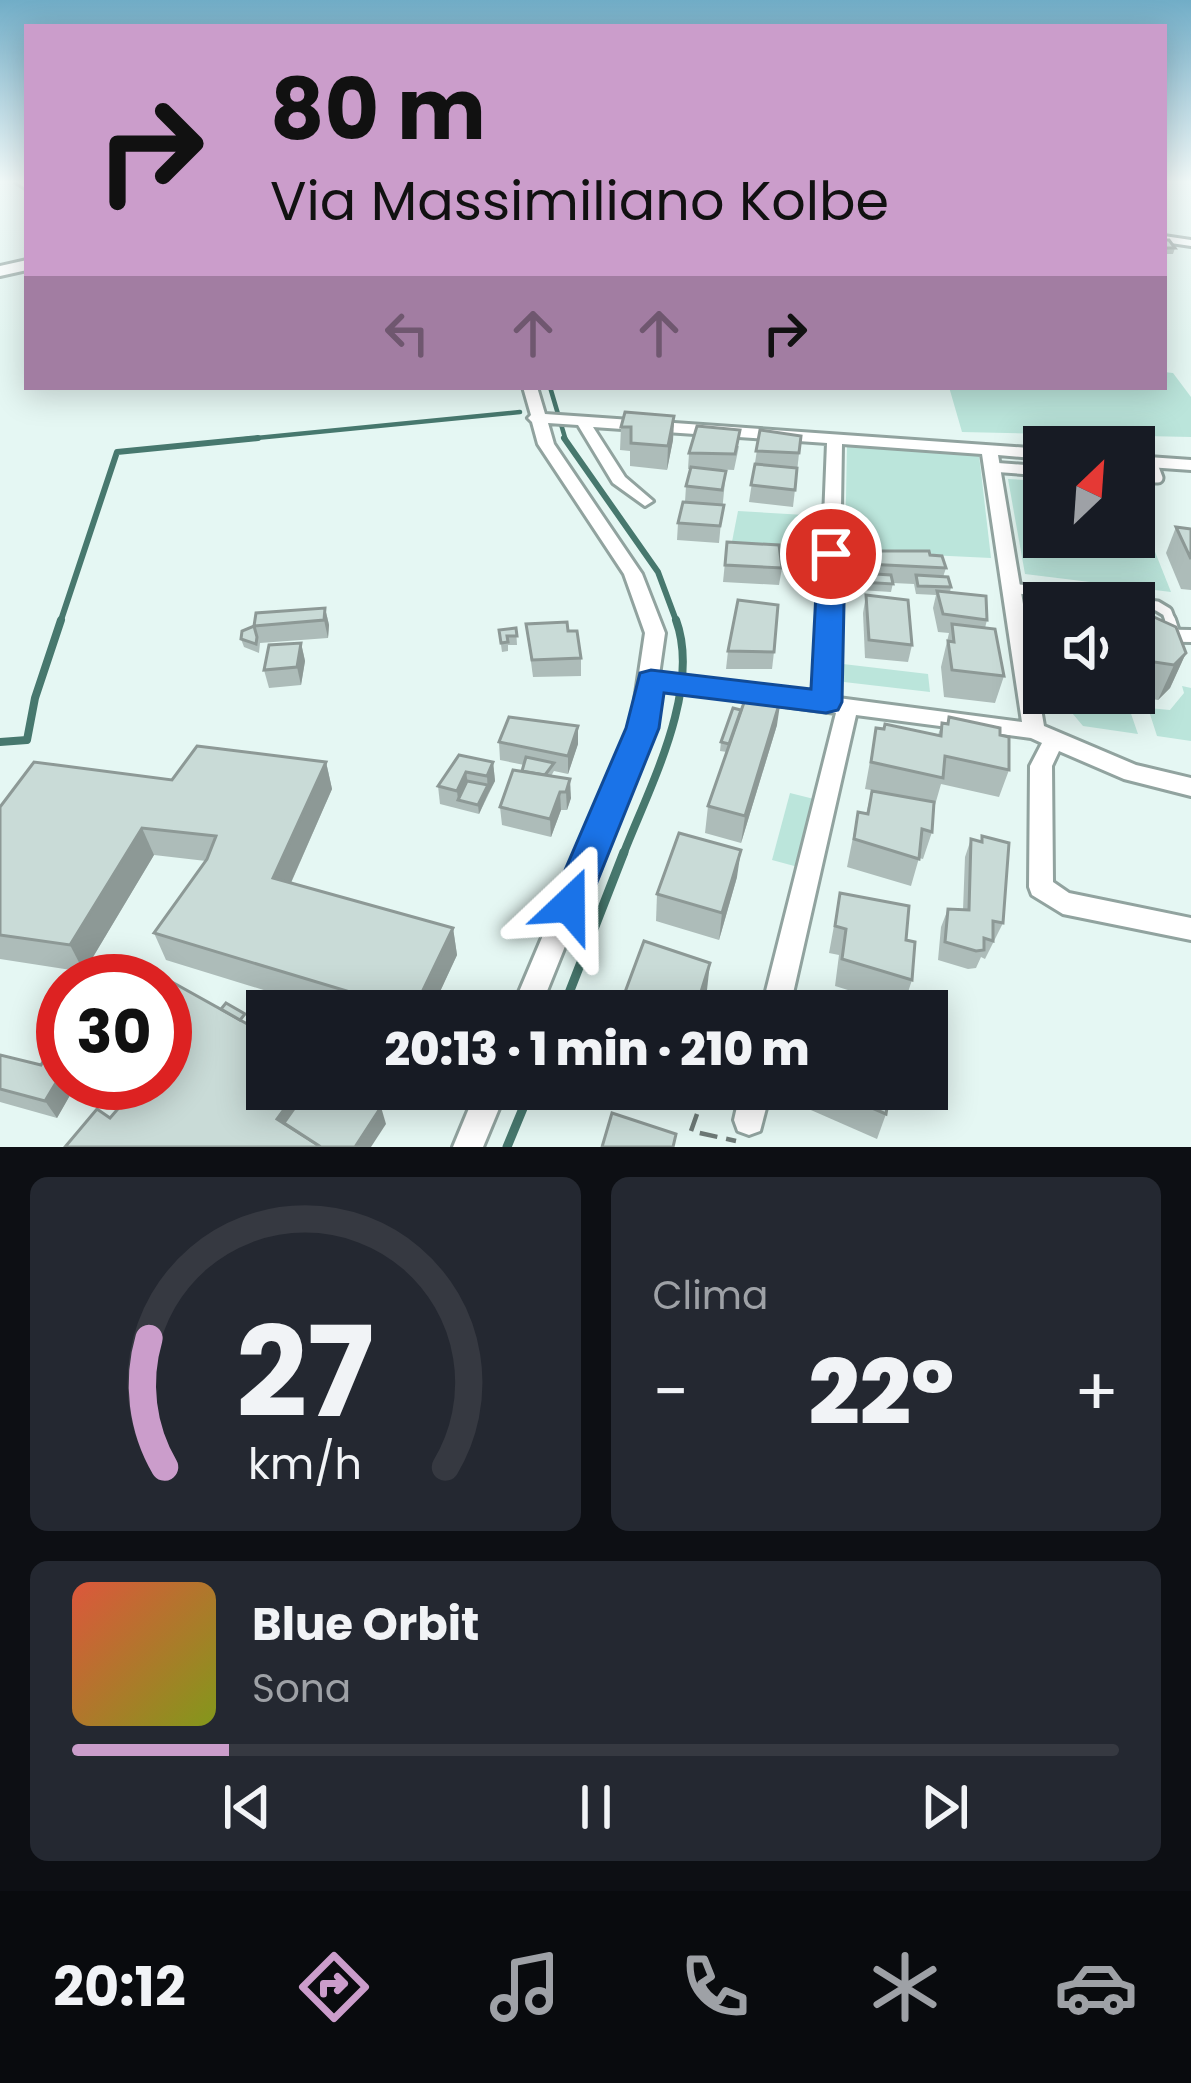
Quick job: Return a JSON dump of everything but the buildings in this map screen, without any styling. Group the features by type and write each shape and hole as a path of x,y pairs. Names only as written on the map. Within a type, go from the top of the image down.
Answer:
{"street":[{"path":"531,390 553,457 646,600 655,633 658,682 534,990"},
{"path":"541,418 835,439 990,459 1023,456"},
{"path":"579,419 619,480 645,501"},
{"path":"779,990 837,704 835,439"},
{"path":"990,459 1016,621 1044,734 1041,886 1064,903 1191,929"},
{"path":"1155,463 1191,465"},
{"path":"1016,621 1023,622"},
{"path":"658,682 1044,734 1132,773 1191,787"},
{"path":"468,1147 484,1110"},
{"path":"743,1131 750,1110"}],"lane":[{"path":"990,459 1023,466"},
{"path":"1011,588 1157,606 1168,612 1184,637"}],"path":[{"path":"697,1114 692,1131 743,1131"}],"green space":[{"path":"1167,372 1173,373 1191,397 1191,437 1155,436 1155,426 1023,426 1023,433 962,432 950,390 1167,390"},
{"path":"847,445 979,455 991,558 845,551"},
{"path":"1008,479 1023,480 1023,558 1155,558 1155,552 1171,592 1155,590 1155,582 1090,582 1025,574"},
{"path":"738,511 805,515 802,555 730,552"},
{"path":"843,664 928,674 930,692 844,682"},
{"path":"1182,686 1191,688 1191,741 1157,736 1150,714 1155,714 1155,709 1170,710 1184,693"},
{"path":"1073,714 1131,714 1138,734 1083,726"},
{"path":"790,793 814,799 798,867 772,860"}],"waterway":[{"path":"551,390 566,441"},
{"path":"227,441 520,412"},
{"path":"0,742 27,740 35,698 117,452 258,438"},
{"path":"566,441 658,572 676,621"},
{"path":"623,855 658,771 677,708 682,648 676,621"},
{"path":"570,990 624,852"},
{"path":"507,1147 522,1110"}],"route":[{"path":"569,905 642,728 651,681 826,702 831,554"}]}
